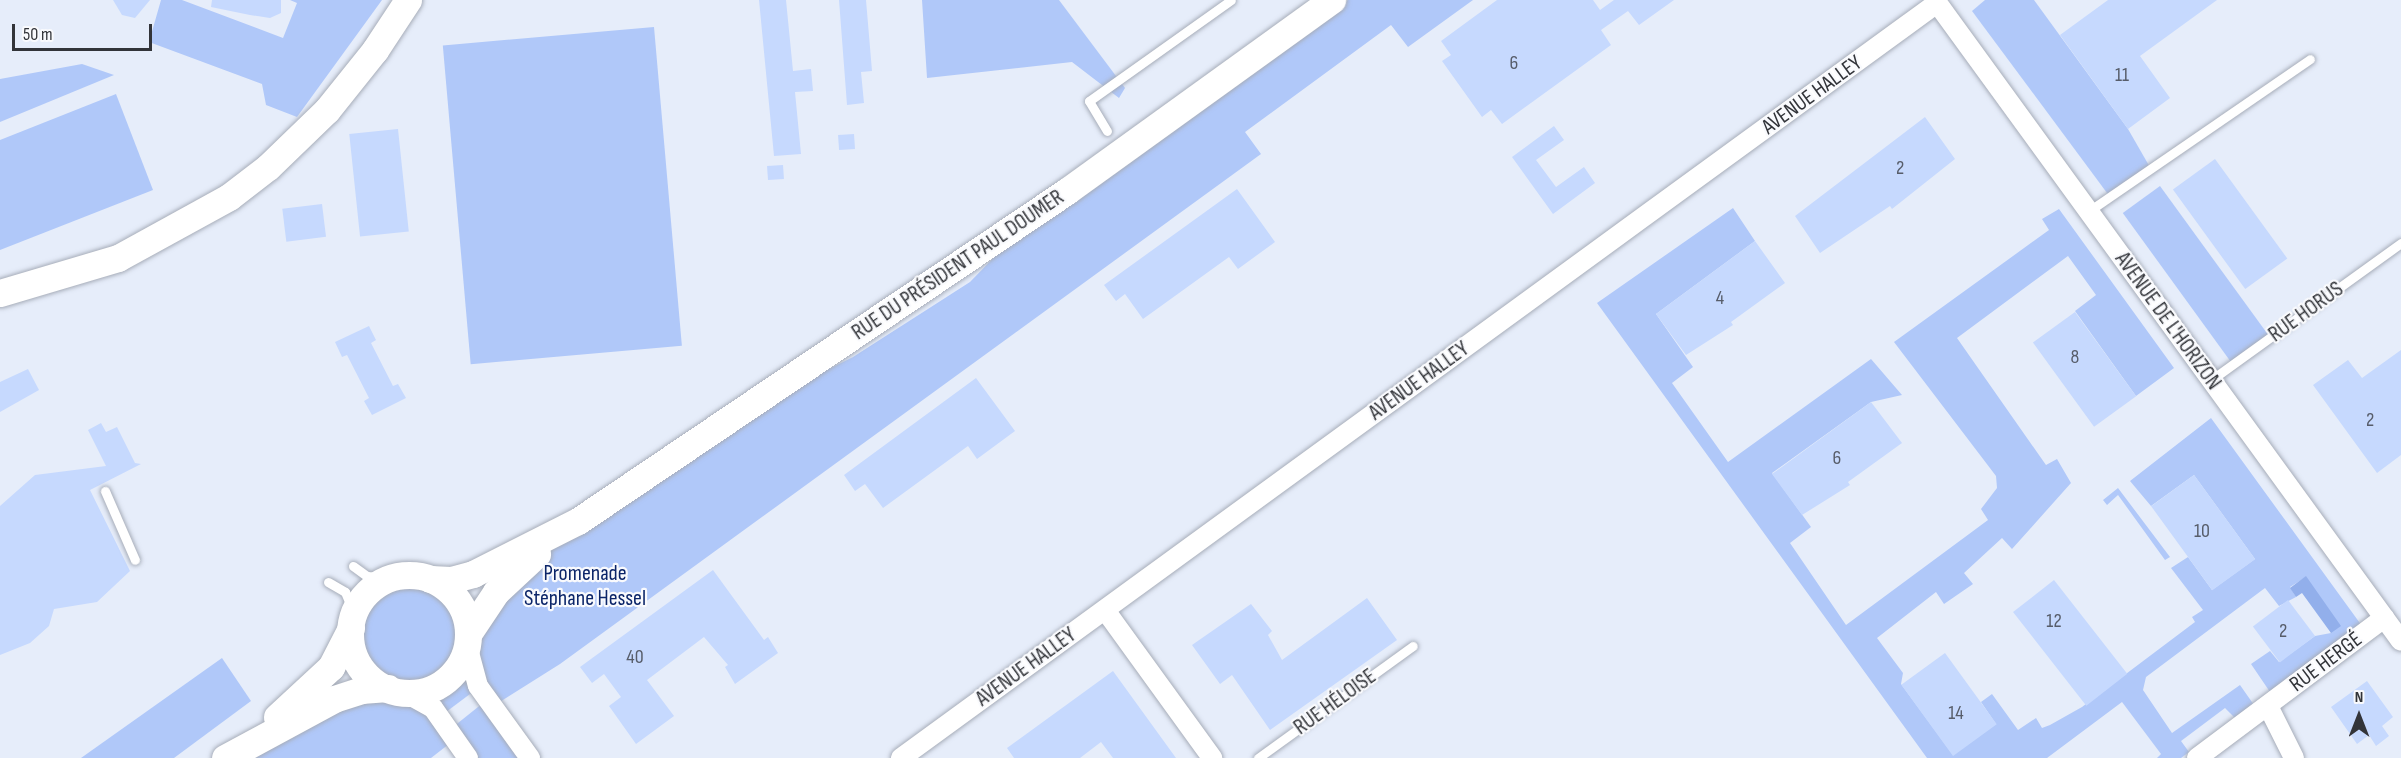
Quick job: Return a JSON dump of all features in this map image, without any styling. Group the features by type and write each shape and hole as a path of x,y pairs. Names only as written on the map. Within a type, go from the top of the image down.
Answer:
{"main road":[{"path":"0,293 105,264 167,234 229,196 268,167 327,110 375,50 408,0"},
{"name":"RUE DU PRÉSIDENT PAUL DOUMER","path":"468,640 505,583 578,521 1067,191 1332,0"},
{"name":"RUE DU PRÉSIDENT PAUL DOUMER","path":"430,579 451,580 473,574 578,521"},
{"path":"415,575 430,579 455,597 464,611 468,640 458,666 441,683 420,691 361,690 334,699 229,755 331,667 352,620 372,588 392,578 415,575"},
{"path":"352,620 353,650 359,664 375,681 396,690"}],"street":[{"name":"AVENUE DE L'HORIZON","path":"1936,2 2401,641"},
{"name":"AVENUE HALLEY","path":"901,758 1936,2"},
{"path":"1105,610 1212,758"},
{"name":"RUE HERGÉ","path":"2197,758 2384,618"},
{"path":"468,640 478,686 530,758"},
{"path":"396,690 433,708 468,758"},
{"name":"RUE HERGÉ","path":"2268,706 2294,758"}],"lane":[{"path":"1107,131 1089,101 1231,0"},
{"path":"2089,212 2310,59"},
{"name":"RUE HORUS","path":"2211,380 2401,243"},
{"path":"105,491 135,560"},
{"path":"353,566 367,576 392,578"},
{"path":"328,582 345,592 352,620"},
{"name":"RUE HÉLOISE","path":"1258,758 1413,646"}],"green space":[{"path":"161,0 182,0 283,38 297,3 290,0 382,0 297,117 266,105 262,84 149,42"},
{"path":"922,0 1059,0 1125,88 1119,98 1072,62 927,78"},
{"name":"Promenade Stéphane Hessel","path":"1348,0 1473,0 1408,47 1391,25 1245,132 1261,154 560,664 498,703 482,680 477,655 481,635 490,608 547,553 807,380 853,357 970,282 1008,243"},
{"path":"1985,0 2034,0 2128,129 2151,169 2110,197 1972,11"},
{"path":"654,27 682,346 471,364 443,45"},
{"path":"82,64 114,75 0,122 0,79"},
{"path":"116,94 153,190 0,250 0,140"},
{"path":"2160,186 2271,338 2233,365 2123,213"},
{"path":"1733,208 1755,241 1656,314 1693,367 1672,383 1728,462 1871,359 1902,395 1871,402 1772,473 1811,527 1790,543 1846,625 1988,520 1981,509 1997,488 1996,476 1894,342 2049,230 2042,219 2059,209 2174,368 2136,396 2075,311 2096,295 2068,256 1957,338 2046,465 2057,459 2071,483 2012,549 2002,538 1964,573 1973,584 1944,604 1936,592 1877,638 1903,673 1901,684 1953,755 1996,724 1981,702 1992,694 2018,730 2036,718 2042,728 2082,707 2195,622 2192,617 2203,610 2171,568 2188,557 2212,590 2255,559 2194,475 2151,506 2130,481 2211,418 2362,626 2270,692 2251,664 2270,651 2279,662 2315,636 2331,633 2306,577 2290,587 2296,597 2279,606 2265,588 2146,677 2143,690 2172,733 2240,685 2254,705 2235,718 2225,708 2181,741 2189,752 2181,758 2157,758 2161,754 2122,702 2047,758 1927,758 1597,303"},
{"path":"2118,488 2170,557 2165,560 2118,495 2107,505 2103,500"},
{"path":"409,587 427,590 442,601 453,616 456,634 453,652 442,667 427,678 409,681 391,678 376,667 365,652 362,634 365,616 376,601 391,590"},
{"path":"222,658 251,701 174,758 81,758"},
{"path":"465,679 474,691 444,714 435,702"},
{"path":"363,696 419,705 449,744 431,758 243,758"},
{"path":"483,703 522,758 475,758 453,727"}],"shaded area":[{"path":"2306,576 2341,626 2331,633 2302,593 2296,597 2290,588"}],"building":[{"path":"113,0 150,0 135,18 122,15"},
{"path":"212,0 281,0 281,13 270,18 250,15 211,7"},
{"path":"759,0 786,0 793,71 811,69 813,91 795,92 801,154 774,156"},
{"path":"839,0 866,0 872,71 861,72 864,103 847,105"},
{"path":"1497,0 1593,0 1600,10 1614,0 1674,0 1639,25 1628,11 1601,30 1611,45 1502,124 1491,110 1482,117 1442,61 1451,55 1441,41"},
{"path":"2108,0 2217,0 2140,56 2170,98 2128,129 2060,35"},
{"path":"1925,117 1955,159 1892,209 1890,206 1820,253 1795,216"},
{"path":"1554,126 1564,140 1536,160 1556,187 1584,167 1595,183 1553,214 1512,157"},
{"path":"398,129 409,231 360,237 349,134"},
{"path":"854,134 855,149 839,150 838,135"},
{"path":"2215,159 2287,259 2245,289 2173,190"},
{"path":"783,165 784,179 768,180 767,166"},
{"path":"1237,189 1275,242 1238,269 1229,257 1143,319 1125,294 1116,301 1104,285"},
{"path":"322,204 326,237 286,242 282,209"},
{"path":"1755,241 1785,283 1731,322 1733,325 1686,355 1656,314"},
{"path":"2075,312 2136,396 2094,427 2033,343"},
{"path":"369,326 376,340 371,343 393,386 398,384 406,398 372,415 364,401 369,398 347,355 342,357 335,342"},
{"path":"2401,350 2401,455 2377,473 2313,385 2348,360 2362,378"},
{"path":"28,369 39,390 0,412 0,382"},
{"path":"976,378 1015,431 977,459 968,446 883,508 865,484 855,491 844,475"},
{"path":"1871,402 1902,443 1848,482 1850,485 1802,515 1772,474"},
{"path":"101,423 106,432 117,427 135,463 141,464 90,490 130,571 97,602 54,609 49,626 30,643 0,655 0,506 35,475 106,466 88,430"},
{"path":"2194,475 2255,559 2212,590 2151,506"},
{"path":"713,570 764,640 768,637 778,653 735,684 725,667 728,665 704,637 647,680 674,716 636,744 609,706 621,697 604,674 592,683 580,667"},
{"path":"2054,580 2127,674 2086,706 2013,612"},
{"path":"1367,598 1397,640 1270,730 1232,675 1220,684 1192,645 1251,604 1272,631 1268,635 1282,660"},
{"path":"2288,600 2315,636 2280,662 2253,626"},
{"path":"1945,653 1997,724 1953,756 1901,685"},
{"path":"1113,671 1176,758 1113,758 1101,742 1080,758 1014,758 1007,748"},
{"path":"2367,681 2393,717 2382,726 2389,736 2376,746 2369,735 2357,744 2331,707"}]}
